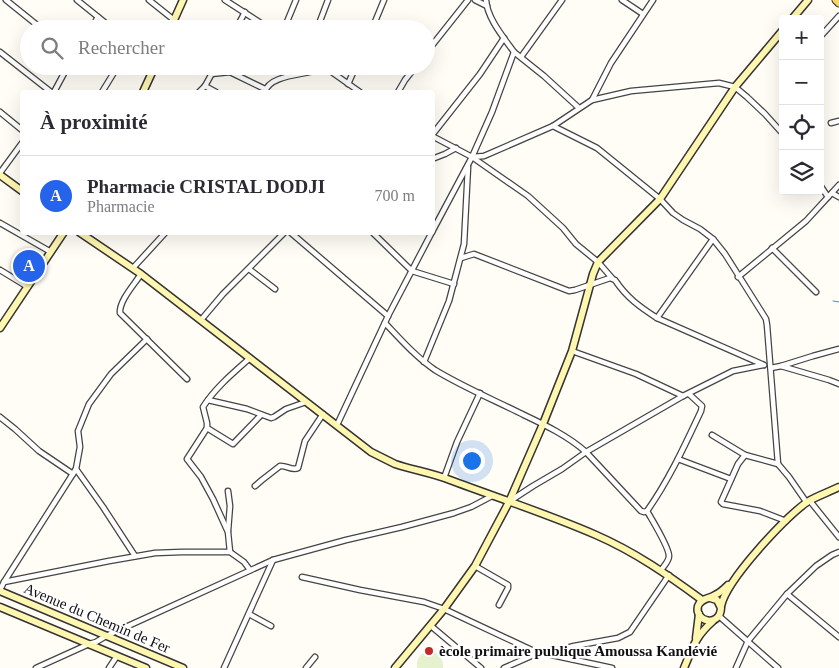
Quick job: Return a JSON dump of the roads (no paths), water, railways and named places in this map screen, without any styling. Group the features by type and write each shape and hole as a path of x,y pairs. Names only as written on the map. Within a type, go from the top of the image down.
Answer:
{"main road":[{"path":"836,0 839,3"}],"street":[{"path":"6,0 31,20"},
{"path":"77,0 102,20"},
{"path":"149,0 174,20 183,0"},
{"path":"225,0 257,20"},
{"path":"288,20 296,0"},
{"path":"320,20 328,0"},
{"path":"376,20 384,0"},
{"path":"435,42 468,0"},
{"path":"476,0 486,3 495,24 514,52 579,108"},
{"path":"521,57 562,0"},
{"path":"622,0 643,14"},
{"path":"592,100 611,63 653,0"},
{"path":"795,15 808,0"},
{"path":"241,20 245,12"},
{"path":"824,33 839,16"},
{"path":"395,668 431,626 476,566 509,502 572,351 598,262 660,199 735,87 779,35"},
{"path":"435,132 480,74 504,38"},
{"path":"0,52 20,67"},
{"path":"435,226 472,157 492,112 514,52"},
{"path":"30,75 49,90"},
{"path":"53,90 62,75"},
{"path":"103,90 112,75"},
{"path":"144,90 151,75"},
{"path":"201,90 210,75"},
{"path":"236,75 263,90"},
{"path":"266,90 269,84 295,75"},
{"path":"336,75 357,90"},
{"path":"348,84 352,75"},
{"path":"399,90 409,75"},
{"path":"472,157 484,156 553,126 592,100 631,91 719,83 735,87 779,130"},
{"path":"205,86 212,90"},
{"path":"0,112 20,128"},
{"path":"831,123 839,121"},
{"path":"553,126 597,148 660,199 673,213 713,239 724,254 766,319 768,366 778,464 839,537"},
{"path":"435,138 472,157 528,196 598,262 615,280 625,295 642,308 658,318 768,366"},
{"path":"20,146 0,174 20,189"},
{"path":"435,158 456,148"},
{"path":"424,362 449,301 461,258 464,244 468,165"},
{"path":"738,277 806,221 839,185"},
{"path":"824,191 828,197"},
{"path":"832,193 839,197"},
{"path":"0,223 20,234"},
{"path":"21,235 51,252"},
{"path":"0,328 62,235"},
{"path":"84,235 134,268 362,445 382,458 549,515 597,535 661,570 702,600"},
{"path":"134,268 163,235"},
{"path":"201,320 223,294 282,235"},
{"path":"294,235 388,316"},
{"path":"375,235 412,270 454,284"},
{"path":"337,425 388,316 430,235"},
{"path":"658,318 713,239"},
{"path":"464,244 474,254 569,291 610,278 613,279"},
{"path":"772,248 816,292"},
{"path":"461,258 474,254"},
{"path":"249,269 275,289"},
{"path":"0,270 28,287"},
{"path":"142,274 122,302 119,308 120,314 187,380"},
{"path":"385,323 413,353 436,370 543,424 578,445 641,511 647,511"},
{"path":"0,591 74,472 80,447 78,431 88,404 111,374 147,340"},
{"path":"781,366 839,349"},
{"path":"572,351 636,374 683,396"},
{"path":"228,532 206,484 187,459 207,428 203,407 224,382 250,358"},
{"path":"509,502 586,452 683,396 733,371 781,366 839,384"},
{"path":"444,478 457,442 480,393"},
{"path":"647,511 678,459 702,408 689,394"},
{"path":"208,400 247,409 268,417 274,417 286,409 306,402"},
{"path":"256,486 280,466 293,469 298,468 305,441 323,414"},
{"path":"207,428 233,444 261,415"},
{"path":"0,417 39,451 74,472 103,507 135,556"},
{"path":"712,435 745,455 778,464"},
{"path":"745,455 738,464 721,502 760,511 786,521"},
{"path":"678,459 731,479"},
{"path":"684,668 696,640 721,611 725,595 733,582 770,538 786,521 809,502 839,487"},
{"path":"228,491 230,506 228,532 230,552"},
{"path":"36,668 273,560 454,513 492,496"},
{"path":"647,511 668,553 669,559 661,570"},
{"path":"4,582 55,573 100,562 155,553 230,552 244,562 250,570"},
{"path":"736,668 748,641 787,594 816,566 839,552"},
{"path":"224,668 273,560"},
{"path":"476,566 508,585 499,605"},
{"path":"547,654 580,644 618,638 630,632 669,575"},
{"path":"302,577 424,602 444,609 538,653 612,668"},
{"path":"696,640 698,606 702,600 717,594 733,582"},
{"name":"Avenue du Chemin de Fer","path":"0,591 183,668"},
{"path":"787,594 839,637"},
{"path":"710,598 716,600 721,606"},
{"name":"Avenue du Chemin de Fer","path":"0,607 146,668"},
{"path":"249,614 271,626"},
{"path":"699,614 705,620 716,618 748,641 778,668"},
{"path":"431,626 481,668"},
{"path":"504,668 538,653"},
{"path":"109,668 117,656"},
{"path":"306,668 315,657"}],"waterway":[{"path":"833,301 839,302"}],"place":[{"name":"Pharmacie CRISTAL DODJI","path":"29,266"},
{"name":"ècole primaire publique Amoussa Kandévié","path":"429,651"}]}
